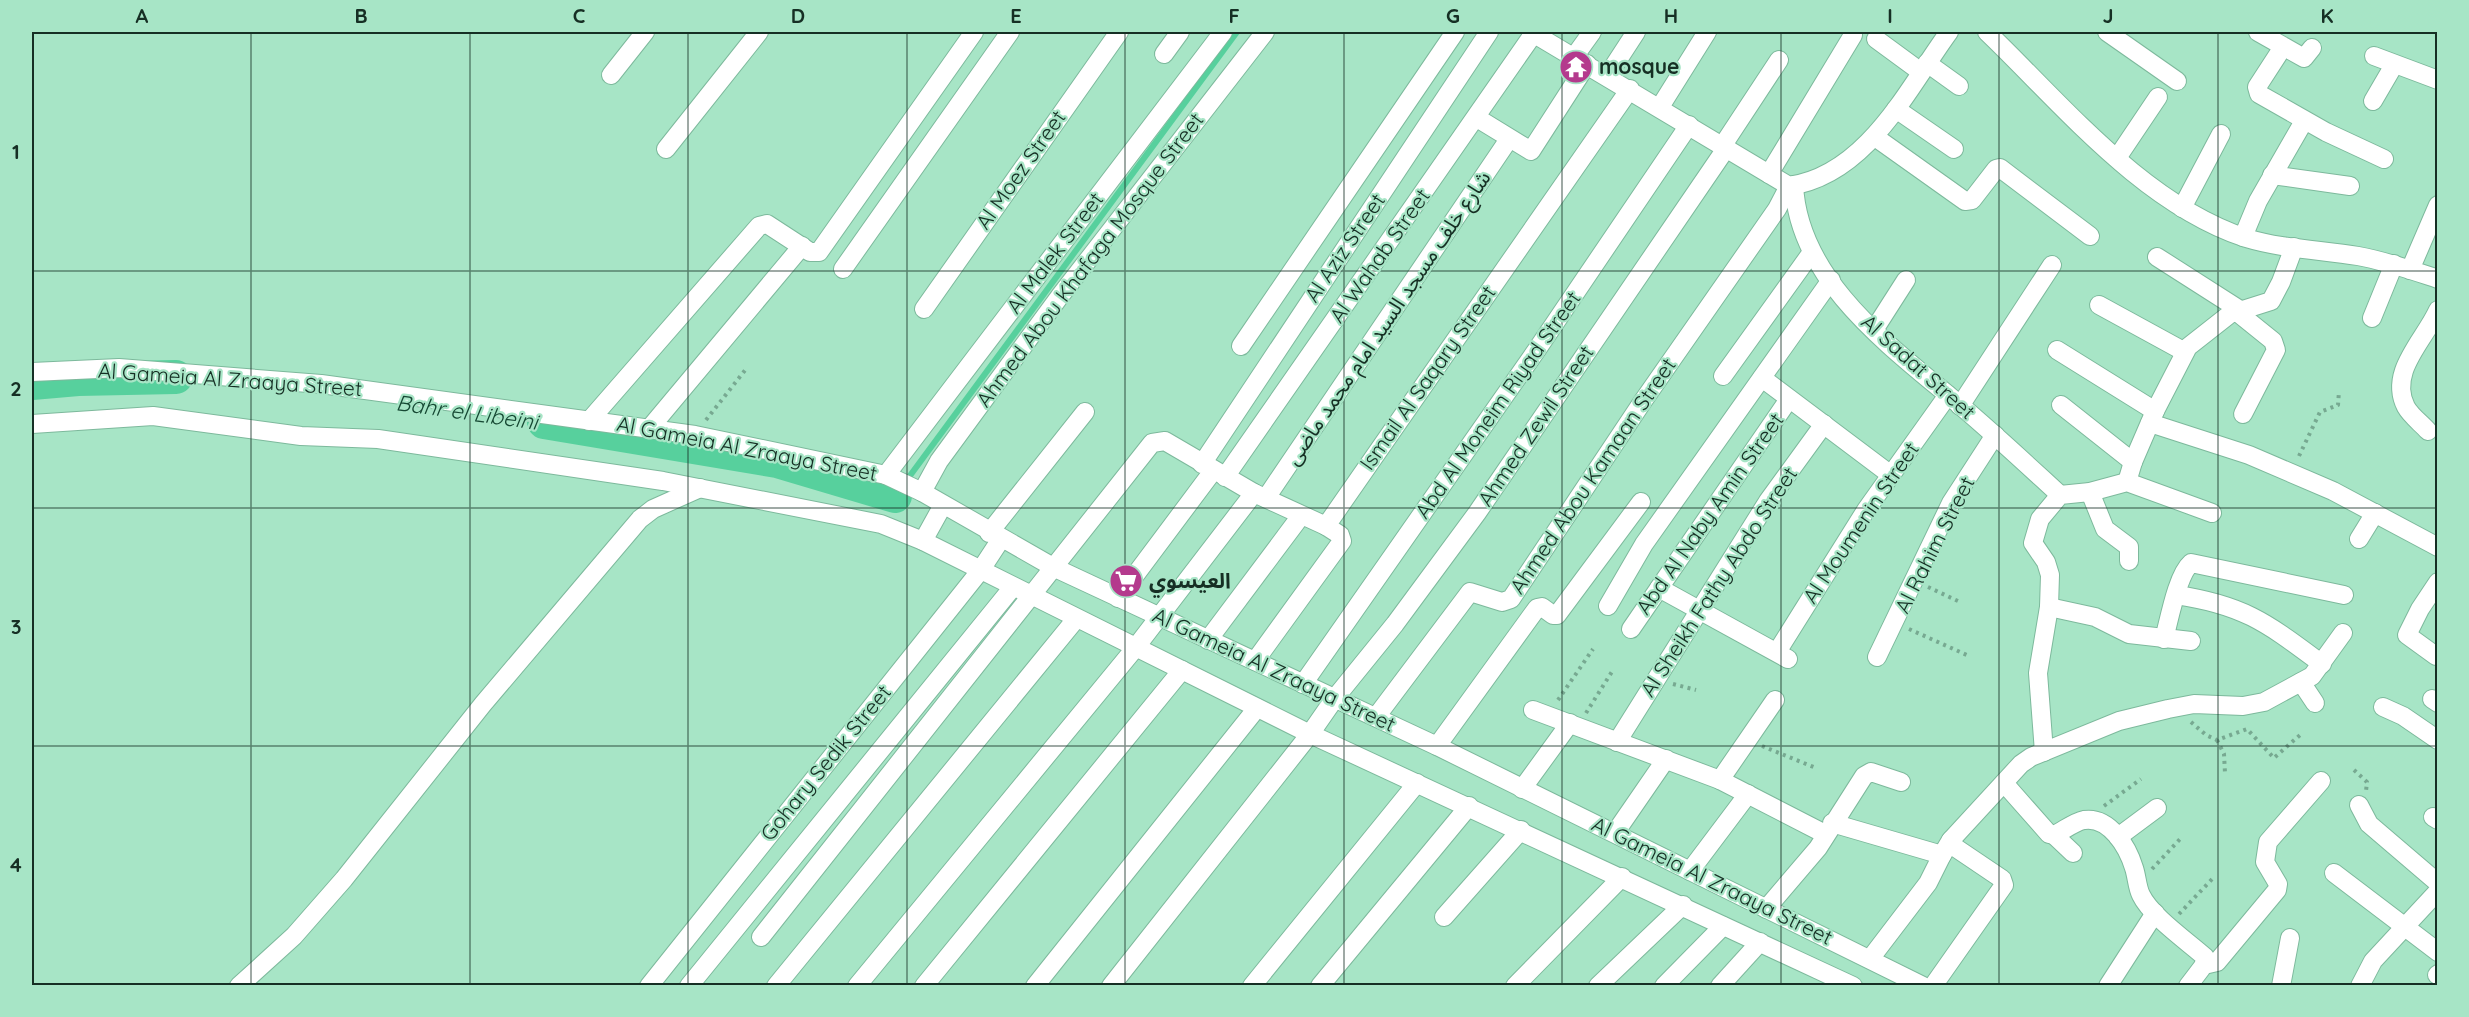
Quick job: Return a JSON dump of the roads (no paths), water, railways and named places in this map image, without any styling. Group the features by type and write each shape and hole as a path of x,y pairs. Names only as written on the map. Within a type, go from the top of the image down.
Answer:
{"street":[{"path":"611,75 645,32"},
{"path":"666,149 759,32"},
{"path":"588,421 764,223 810,252 819,252 974,32"},
{"path":"843,269 1010,32"},
{"name":"Al Moez Street","path":"924,309 1119,32"},
{"path":"1164,54 1180,32"},
{"name":"Al Malek Street","path":"886,475 1223,32"},
{"name":"Ahmed Abou Khafaga Mosque Street","path":"922,492 939,461 1060,296 1265,32"},
{"path":"1241,346 1455,32"},
{"name":"Al Aziz Street","path":"1118,598 1213,471 1489,32"},
{"path":"1477,118 1531,151 1581,60 1592,32"},
{"path":"1608,75 1636,32"},
{"path":"1660,107 1707,32"},
{"path":"1536,33 1783,182 1835,167 1875,137 1949,32"},
{"path":"1987,32 2117,158 2166,199 2182,208 2243,237 2402,267 2438,279"},
{"path":"2107,32 2177,81"},
{"path":"2258,32 2304,58 2312,48"},
{"name":"Al Wahab Street","path":"1213,471 1477,118 1536,33"},
{"path":"1783,182 1852,35"},
{"path":"1876,39 1959,86"},
{"path":"2283,48 2256,90 2304,121 2384,159"},
{"path":"2374,56 2438,80"},
{"name":"Ahmed Zewil Street","path":"1110,986 1310,734 1477,513 1725,146 1779,60"},
{"path":"2373,101 2394,65"},
{"name":"Ismail Al Saqary Street","path":"1326,526 1630,89"},
{"path":"2117,158 2158,98"},
{"path":"1896,109 1954,149"},
{"path":"2243,237 2272,175 2304,121"},
{"name":"Abd Al Moneim Riyad Street","path":"1303,684 1538,348 1689,124"},
{"path":"2182,208 2221,134"},
{"path":"1875,137 1965,201 1972,200 1996,169 2000,168 2090,236"},
{"name":"شارع خلف مسجد السيد امام محمد ماضى","path":"857,986 1260,496 1509,139"},
{"path":"2272,175 2350,186"},
{"name":"Al Sadat Street","path":"1783,182 1799,226 1812,252 1831,280 1874,330 2060,495"},
{"name":"Ahmed Abou Kamaan Street","path":"1376,717 1470,592 1502,602 1511,599 1643,400 1777,209 1783,182"},
{"path":"2372,318 2438,205"},
{"path":"649,429 802,246"},
{"path":"2127,482 2152,417 2185,352 2239,311 2271,301 2282,282 2294,247"},
{"path":"1723,376 1812,252"},
{"path":"2157,257 2239,311 2269,337 2276,350 2243,414"},
{"name":"Al Moumenin Street","path":"1701,610 1782,656 1842,546 1891,476 1954,400 2052,265"},
{"path":"1608,606 1644,544 1831,280"},
{"path":"1874,330 1906,280"},
{"path":"2099,305 2185,352"},
{"path":"2428,431 2406,407 2402,390 2402,373 2438,310"},
{"path":"2057,350 2152,417 2290,473 2375,513 2438,547"},
{"name":"Al Gameia Al Zraaya Street","path":"32,372 119,368 321,384 695,435 886,475 922,492 995,536 1053,567 1437,746 1923,986"},
{"path":"1762,378 1891,476"},
{"name":"Abd Al Naby Amin Street","path":"1631,629 1789,399"},
{"path":"2061,405 2133,462"},
{"name":"Gohary Sedik Street","path":"649,986 980,571 995,536 1085,412"},
{"name":"Al Gameia Al Zraaya Street","path":"32,424 132,416 174,417 301,436 378,439 700,488 881,524 923,540 980,571 1310,734 1683,905 1853,986"},
{"name":"Al Sheikh Fathy Abdo Street","path":"1617,741 1768,501 1824,424"},
{"name":"Al Rahim Street","path":"1877,657 1896,623 1913,581 1951,503 1995,435"},
{"path":"761,938 1152,442 1165,441 1213,471 1300,517 1326,526 1340,535 1342,541 1255,661"},
{"path":"2044,752 2038,673 2049,607 2050,575 2046,562 2033,543 2040,519 2060,495 2090,492 2127,482 2212,513"},
{"path":"239,986 294,936 344,879 483,704 640,519 653,509 700,488"},
{"path":"2090,492 2105,530 2129,546 2129,561"},
{"path":"1437,746 1537,608 1542,607 1553,615 1557,615 1641,502"},
{"path":"923,540 943,505"},
{"path":"2359,539 2375,513"},
{"path":"1208,640 1300,517"},
{"path":"2164,639 2176,595 2187,568 2194,562 2344,595"},
{"path":"2436,656 2408,635 2420,609 2438,582"},
{"path":"689,986 1013,587"},
{"path":"1659,588 1701,610"},
{"path":"2176,595 2212,600 2239,609 2268,624 2322,664"},
{"path":"2049,607 2095,617 2129,634 2191,641"},
{"path":"776,986 1076,619"},
{"path":"1870,959 1928,883 1947,847 2021,764 2119,721 2182,706 2254,705 2312,676 2343,633"},
{"path":"924,986 1182,670"},
{"path":"2301,682 2315,703"},
{"path":"1720,780 1775,700"},
{"path":"2383,707 2403,716 2438,740"},
{"path":"1035,986 1257,708"},
{"path":"1541,712 1720,780 1828,828 1956,848 2002,879 2004,883 1934,986"},
{"path":"1522,789 1574,725"},
{"path":"1615,833 1666,759"},
{"path":"1766,909 1814,853 1828,828 1868,774 1901,782"},
{"path":"2204,965 2217,962 2277,890 2278,884 2265,862 2268,842 2321,781"},
{"path":"1252,986 1417,783"},
{"path":"2004,783 2047,833 2054,835 2073,853"},
{"path":"1690,871 1748,794"},
{"path":"2359,805 2369,824 2438,884"},
{"path":"1320,986 1468,806"},
{"path":"2118,837 2157,808"},
{"path":"2054,835 2084,820 2097,822 2109,828 2118,837 2132,859 2141,896 2162,919 2205,957 2204,965 2192,985"},
{"path":"1444,917 1521,830"},
{"path":"2334,873 2403,928 2438,952"},
{"path":"1515,986 1622,877"},
{"path":"2360,986 2373,961 2438,891"},
{"path":"1598,986 1683,905"},
{"path":"2108,986 2162,919"},
{"path":"1664,986 1723,926"},
{"path":"2281,986 2290,938"},
{"path":"1720,986 1760,942"}],"waterway":[{"path":"895,496 1237,32"},
{"name":"Bahr el Libeini","path":"32,383 78,379 176,377"},
{"name":"Bahr el Libeini","path":"544,422 777,461 895,496"}],"place":[{"name":"mosque","path":"1576,67"},
{"name":"العيسوي","path":"1126,581"}]}
